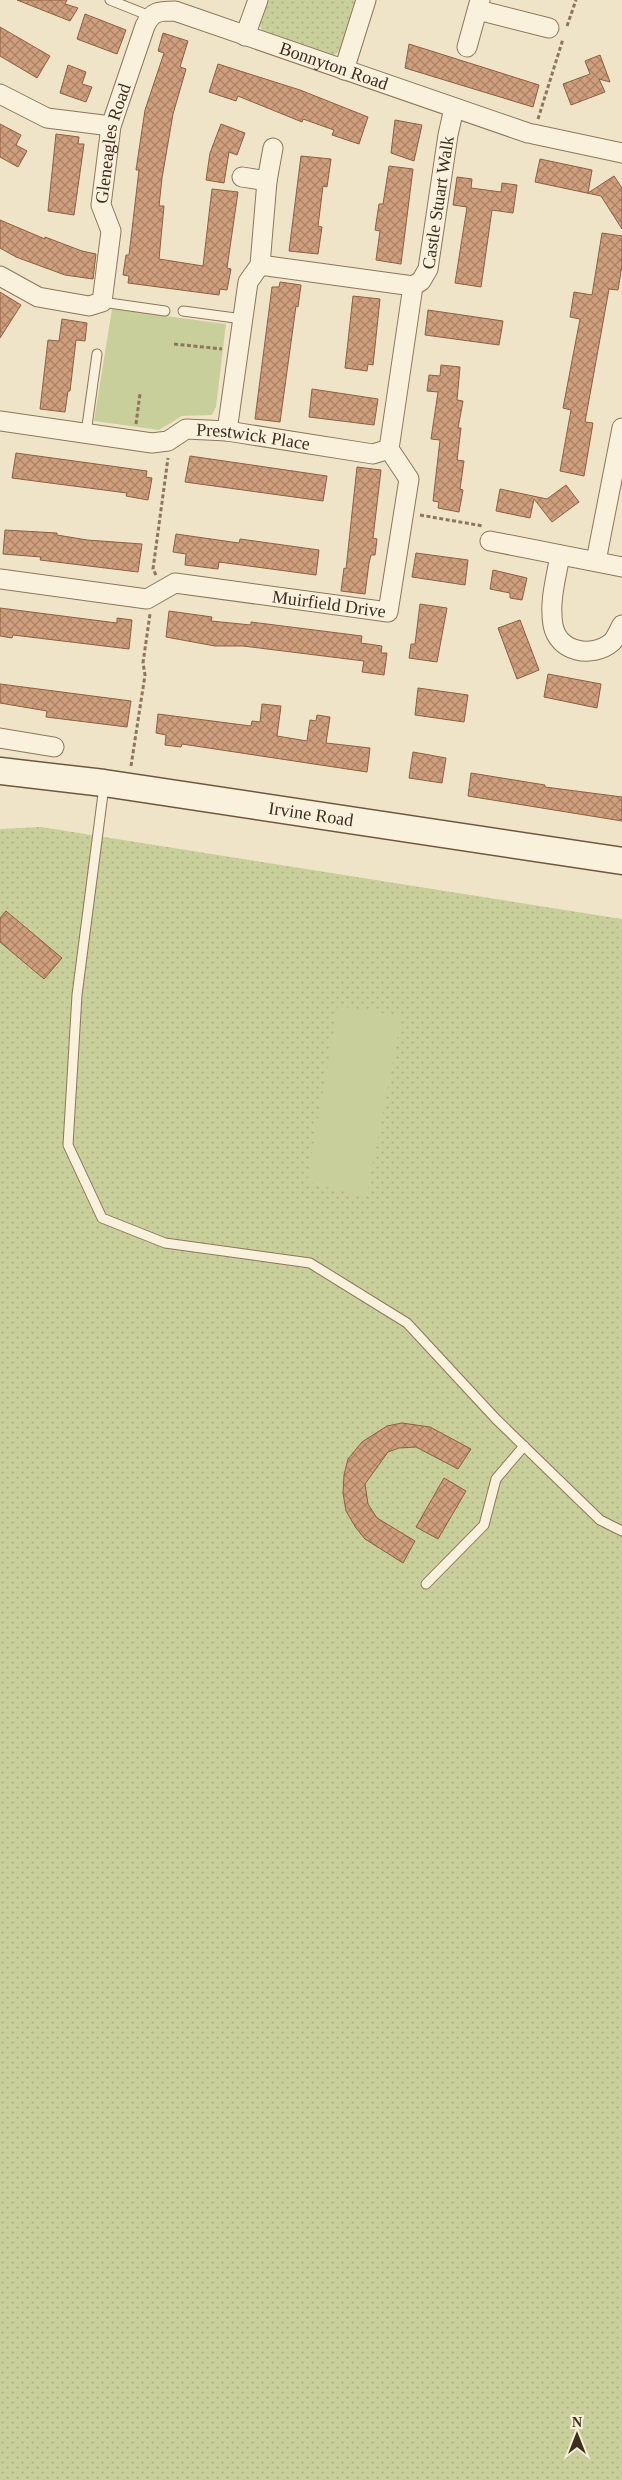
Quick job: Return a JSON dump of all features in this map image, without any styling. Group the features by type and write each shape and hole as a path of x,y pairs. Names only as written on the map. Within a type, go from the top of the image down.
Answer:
{"main road":[{"name":"Irvine Road","path":"0,771 116,785 622,861"}],"street":[{"path":"245,36 258,0"},
{"path":"344,70 366,0"},
{"path":"467,47 479,5 549,28"},
{"name":"Bonnyton Road","path":"147,21 156,11 175,11 532,134 622,154"},
{"name":"Gleneagles Road","path":"102,302 111,231 101,205 111,126 147,21"},
{"path":"0,94 47,118 111,126"},
{"name":"Castle Stuart Walk","path":"260,265 412,286 421,280 428,269 448,135 454,108"},
{"path":"227,431 248,282 260,265 267,181 273,148"},
{"path":"242,177 267,181"},
{"path":"0,276 38,297 89,306 102,302"},
{"path":"389,449 412,286"},
{"name":"Prestwick Place","path":"0,421 152,443 168,441 186,429 227,431 373,454 389,449"},
{"path":"596,561 622,428"},
{"name":"Muirfield Drive","path":"147,599 175,582 388,612 409,479 389,449"},
{"path":"490,541 622,567"},
{"path":"560,555 551,604 553,628 562,642 573,649 588,653 612,642 622,625"},
{"path":"0,579 147,599"},
{"path":"0,738 54,747"}],"lane":[{"path":"110,0 147,21"},
{"path":"102,302 165,311"},
{"path":"182,311 243,320"},
{"path":"86,433 97,354"},
{"path":"116,785 77,995 68,1145 102,1218 165,1243 310,1263 407,1323 524,1446 600,1520 622,1531"},
{"path":"426,1584 484,1525 496,1479 524,1446"}],"path":[{"path":"532,134 576,0"},
{"path":"174,344 238,350"},
{"path":"134,440 140,394"},
{"path":"164,588 153,569 168,456 168,441"},
{"path":"405,512 489,527 490,541"},
{"path":"116,785 146,675 143,663 151,612 147,599"}],"green space":[{"path":"267,0 355,0 339,52 327,59 262,31 259,23"},
{"path":"112,309 226,324 216,407 212,415 182,416 159,430 94,421"},
{"path":"41,827 622,919 622,2480 0,2480 0,829"},
{"path":"338,1006 402,1016 366,1197 307,1182"}],"building":[{"path":"17,0 67,0 65,4 78,8 70,21"},
{"path":"85,14 126,30 117,54 77,39"},
{"path":"0,27 50,56 37,78 0,56"},
{"path":"163,33 188,41 180,67 186,69 173,114 162,178 159,206 164,206 159,259 203,266 212,189 238,192 227,268 231,269 227,290 220,289 219,295 128,283 129,276 123,275 126,255 129,255 139,170 136,170 145,110 164,53 158,51"},
{"path":"409,44 539,85 533,107 405,68"},
{"path":"600,55 610,82 599,79 605,92 571,105 563,84 590,74 585,61"},
{"path":"218,64 300,90 368,117 359,144 332,135 334,130 303,119 302,122 238,96 236,101 209,92"},
{"path":"68,65 86,72 82,84 92,87 86,102 60,93"},
{"path":"395,120 422,125 414,161 391,153"},
{"path":"0,124 21,135 16,145 27,151 18,167 0,157"},
{"path":"221,124 245,133 237,155 229,152 224,183 206,180 210,153"},
{"path":"56,134 79,137 78,144 84,144 74,215 48,211"},
{"path":"301,156 331,159 327,187 323,186 318,226 322,227 318,254 289,251"},
{"path":"540,159 592,170 588,193 614,176 622,188 622,229 601,196 535,182"},
{"path":"389,166 413,169 401,264 376,260 380,231 375,230 379,204 383,204"},
{"path":"457,177 472,179 471,188 501,192 502,183 517,185 513,213 492,210 481,287 455,283 467,207 453,205"},
{"path":"0,220 45,239 45,237 82,251 96,254 93,279 65,275 16,257 0,248"},
{"path":"602,233 622,236 622,265 618,290 609,289 585,422 593,423 584,476 560,471 571,410 563,408 580,319 570,317 574,292 592,295"},
{"path":"280,282 301,285 298,307 296,306 280,422 255,419 272,287 279,287"},
{"path":"0,292 21,305 0,338"},
{"path":"353,296 380,299 373,365 368,364 367,371 345,368"},
{"path":"428,310 503,321 499,345 425,335"},
{"path":"62,319 87,323 85,341 76,340 70,391 68,391 65,412 40,409 48,340 59,341"},
{"path":"441,365 460,367 457,400 463,401 458,428 461,428 457,460 464,461 460,489 463,490 459,512 438,508 439,502 433,501 440,440 431,439 438,392 427,391 429,375 440,376"},
{"path":"312,389 378,399 374,425 309,417"},
{"path":"16,453 147,471 146,477 152,478 148,500 126,496 127,493 12,478"},
{"path":"190,456 327,476 323,501 185,482"},
{"path":"357,467 381,470 373,538 377,539 375,555 371,555 365,594 341,591 344,568 346,569"},
{"path":"566,485 579,502 552,522 534,499 530,518 496,511 500,489 547,499"},
{"path":"5,530 57,533 57,535 87,540 142,544 138,572 40,560 41,557 3,554"},
{"path":"176,534 239,543 240,539 319,550 316,575 219,562 218,569 185,565 186,554 173,552"},
{"path":"416,553 468,560 465,585 412,577"},
{"path":"493,570 527,578 522,600 510,598 510,593 490,589"},
{"path":"420,604 447,608 437,662 409,658 411,644 415,644"},
{"path":"0,608 117,623 117,618 132,620 129,649 13,635 12,638 0,636"},
{"path":"169,611 212,617 211,621 251,625 251,622 362,636 361,643 382,646 381,653 387,653 384,675 362,672 364,661 243,646 215,646 166,637"},
{"path":"520,620 539,670 517,679 498,628"},
{"path":"548,674 601,684 597,708 544,697"},
{"path":"0,684 131,701 127,727 46,717 47,711 0,703"},
{"path":"418,688 468,695 464,722 415,715"},
{"path":"262,704 281,706 277,736 307,741 310,720 316,721 317,715 330,717 326,743 370,748 367,772 182,744 181,747 165,745 166,735 156,733 158,714 251,726 252,721 260,722"},
{"path":"413,752 446,758 442,783 409,778"},
{"path":"471,773 545,785 545,787 622,797 622,821 468,796"},
{"path":"6,911 62,958 44,979 0,942 0,918"},
{"path":"402,1423 430,1427 471,1449 458,1469 416,1447 399,1448 388,1452 365,1484 368,1504 377,1518 415,1541 403,1563 365,1539 346,1511 343,1493 344,1475 348,1459 362,1442 387,1426"},
{"path":"444,1478 466,1491 438,1539 416,1527"}]}
